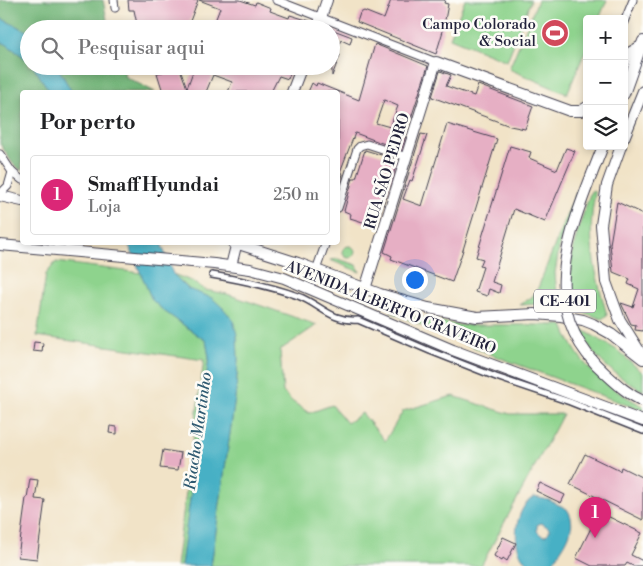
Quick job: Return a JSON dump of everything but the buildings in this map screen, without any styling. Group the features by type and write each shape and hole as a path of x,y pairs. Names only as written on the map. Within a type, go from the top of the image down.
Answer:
{"main road":[{"path":"320,20 327,0"},
{"path":"626,60 629,53 642,44"},
{"path":"628,84 642,44"},
{"path":"436,62 570,111 583,110"},
{"name":"RUA SÃO PEDRO","path":"365,289 436,62"},
{"path":"293,90 299,75"},
{"path":"628,128 643,91"},
{"name":"CE-401","path":"601,150 576,214 565,260 564,285 568,317 576,340 588,356 622,389 643,401"},
{"name":"CE-401","path":"620,150 607,185 601,225 606,282 620,320 643,358"},
{"path":"0,195 20,200"},
{"name":"AVENIDA ALBERTO CRAVEIRO","path":"0,245 78,250 230,266 267,274 298,284 453,350 643,421"},
{"path":"230,266 235,245"},
{"name":"AVENIDA ALBERTO CRAVEIRO","path":"241,245 316,270 365,289 428,308 477,318 535,314 576,318 593,324 611,334 643,358"}],"street":[{"path":"114,0 115,8"},
{"path":"276,0 332,20"},
{"path":"627,15 633,0"},
{"path":"340,23 436,62"},
{"path":"340,202 357,149 360,146 366,144 407,156"},
{"path":"0,154 12,172 20,178"},
{"path":"0,195 8,186 12,172"},
{"path":"316,270 325,245"},
{"path":"212,275 247,281 300,297 325,313 349,321 358,320 496,377 570,402 643,431"}],"green space":[{"path":"0,0 103,0 107,20 20,20 20,28 0,18"},
{"name":"Campo Colorado & Social","path":"465,0 531,0 507,61 450,38"},
{"name":"Campo Colorado & Social","path":"538,0 607,0 601,15 583,15 583,56 567,94 509,69"},
{"path":"0,42 20,54 20,75 39,75 49,90 20,90 20,169 13,164 0,144"},
{"path":"62,75 124,75 151,90 71,90"},
{"path":"579,186 560,243 555,273 558,308 539,304 519,305 532,297 538,288"},
{"path":"591,191 595,192 591,226 593,255 607,315 602,319 580,311 573,314 571,296 570,280 573,251"},
{"path":"347,246 351,246 355,252 351,258 347,258 343,254 343,250"},
{"path":"338,259 357,265 360,272 330,260"},
{"path":"56,262 141,273 152,300 164,311 206,341 209,357 181,566 176,566 204,360 37,336 46,274"},
{"path":"173,274 191,281 205,290 227,294 317,325 280,350 283,392 309,413 332,405 347,423 362,413 385,441 403,411 453,396 510,414 563,414 481,566 211,566 236,391 237,335"},
{"path":"390,312 458,325 563,325 569,340 585,364 605,383 643,406 643,411 495,356"},
{"path":"580,328 617,350 643,373 643,391 623,379 598,357 585,339"}],"water":[{"path":"0,18 20,28 20,54 0,42"},
{"path":"39,75 62,75 71,90 49,90"},
{"path":"129,245 162,245 173,274 188,289 212,298 223,308 233,320 237,335 236,391 211,566 181,566 209,357 206,341 164,311 152,300"},
{"path":"534,497 549,500 567,509 571,516 572,524 568,539 551,566 531,565 519,551 516,531 518,520 527,503","holes":["541,523 549,528 549,532 545,536 537,531 537,525"]}],"place":[{"name":"Campo Colorado & Social","path":"555,33"},
{"name":"Smaff Hyundai","path":"595,538"}],"water label":[{"name":"Riacho Martinho","path":"197,431"}]}
